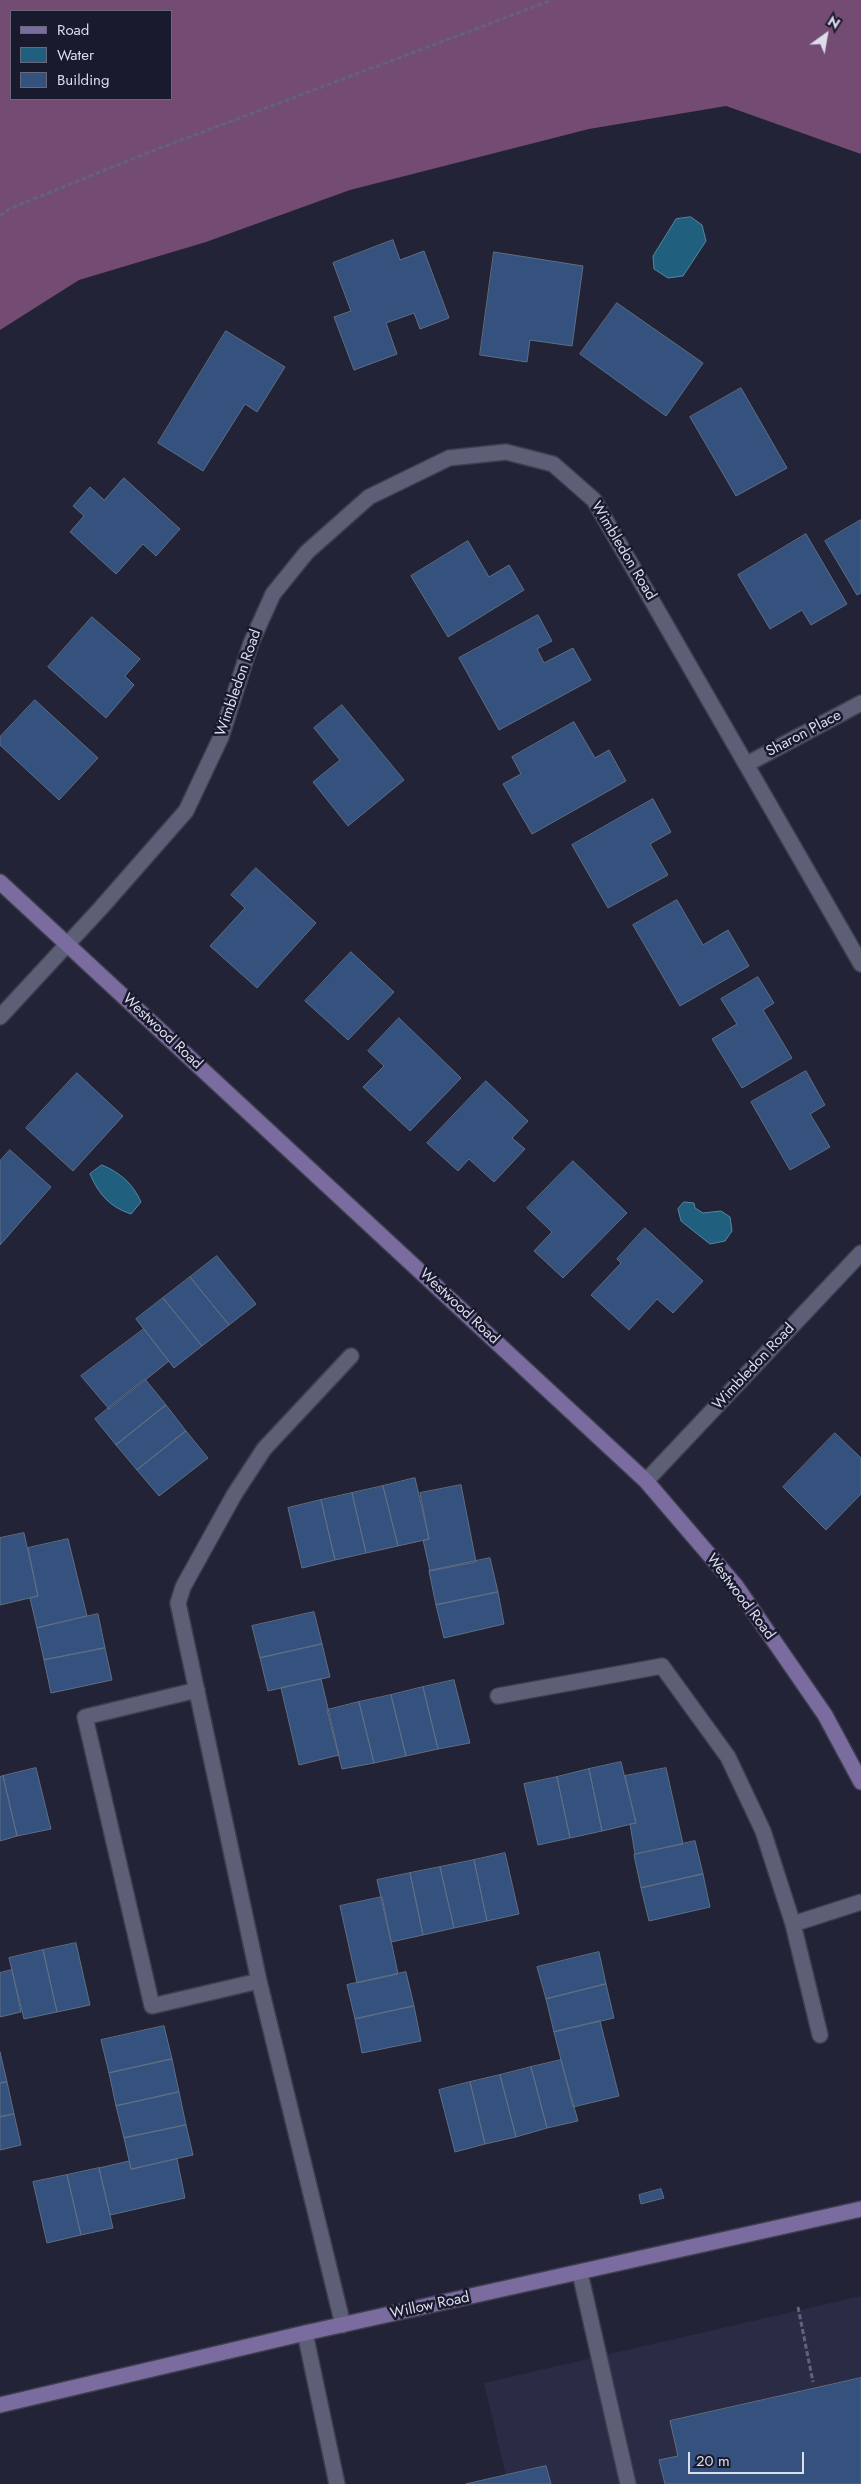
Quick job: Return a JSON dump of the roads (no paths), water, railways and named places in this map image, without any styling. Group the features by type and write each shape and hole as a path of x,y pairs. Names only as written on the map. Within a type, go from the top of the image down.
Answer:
{"street":[{"name":"Wimbledon Road","path":"0,1017 68,945 186,811 221,737 251,643 273,594 307,552 369,497 449,458 506,452 553,464 594,500 861,964"},
{"name":"Sharon Place","path":"747,764 861,704"},
{"name":"Westwood Road","path":"0,882 646,1481 736,1586 825,1715 861,1781"},
{"name":"Wimbledon Road","path":"646,1481 861,1253"},
{"path":"343,2325 259,1981 178,1604 183,1587 234,1496 264,1449 351,1356"},
{"path":"498,1696 662,1666 728,1757 763,1831 793,1924 820,2035"},
{"path":"197,1690 85,1717 152,2006 259,1981"},
{"path":"793,1924 861,1902"},
{"name":"Willow Road","path":"0,2405 305,2333 861,2209"},
{"path":"580,2273 628,2484"},
{"path":"305,2333 337,2484"}],"water":[{"path":"691,217 702,225 706,241 683,276 668,278 654,269 653,256 676,219"},
{"path":"102,1165 126,1180 138,1196 141,1202 131,1214 111,1204 97,1188 90,1174"},
{"path":"684,1202 694,1203 695,1208 703,1213 721,1211 730,1217 732,1231 725,1241 710,1244 681,1221 678,1209"}]}
